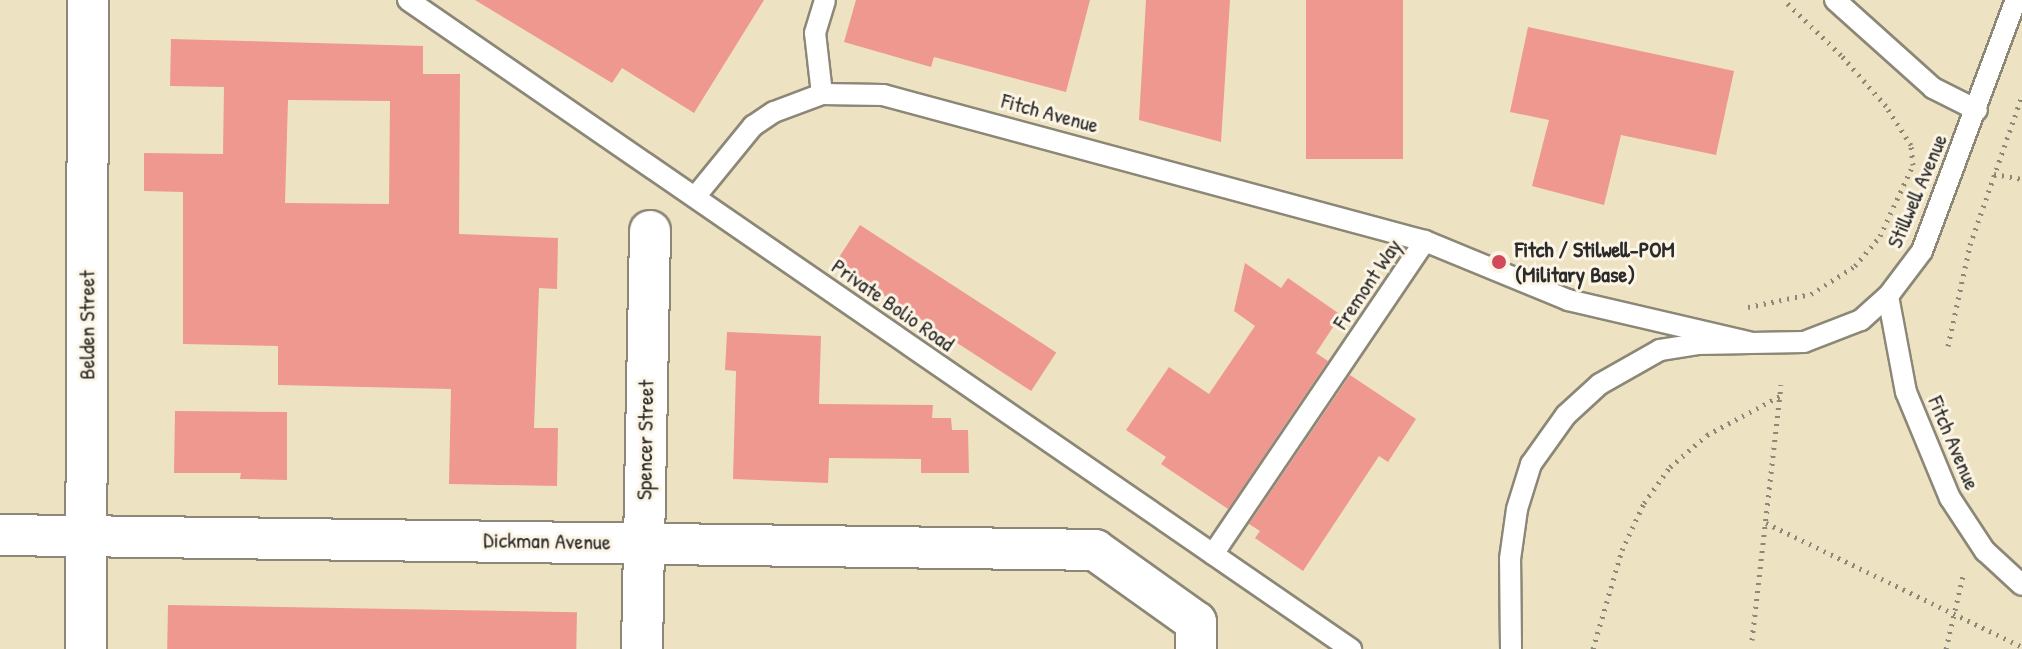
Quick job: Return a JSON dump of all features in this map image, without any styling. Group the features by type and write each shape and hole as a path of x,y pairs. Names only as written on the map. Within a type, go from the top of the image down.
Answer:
{"street":[{"name":"Belden Street","path":"86,649 88,0"},
{"name":"Spencer Street","path":"642,649 650,231"},
{"name":"Dickman Avenue","path":"0,535 1095,550 1196,622 1196,649"}],"lane":[{"name":"Private Bolio Road","path":"408,0 1351,649"},
{"path":"822,94 815,33 825,0"},
{"path":"1835,0 1933,88 1977,110"},
{"name":"Stillwell Avenue","path":"1748,342 1804,342 1861,320 1888,296 1922,251 2017,5"},
{"name":"Fitch Avenue","path":"695,197 753,126 774,112 822,94 883,95 1425,241"},
{"name":"Fremont Way","path":"1213,554 1425,241 1568,300 1748,342"},
{"name":"Fitch Avenue","path":"1888,296 1906,392 1950,498 1973,535 2022,585"},
{"path":"1511,649 1510,559 1517,509 1531,464 1566,415 1600,384 1660,350 1748,342"}],"path":[{"path":"1739,307 1763,307 1811,294 1855,266 1880,236 1913,165 1911,145 1886,106 1841,55 1784,0"},
{"path":"1948,346 1970,245 2022,96"},
{"path":"1994,174 2022,179"},
{"path":"1752,640 1781,385"},
{"path":"1593,649 1622,550 1644,503 1662,479 1707,435 1780,396"},
{"path":"1766,523 2022,647"},
{"path":"1946,649 1973,535"}],"building":[{"path":"475,0 764,0 694,113 622,68 612,83"},
{"path":"856,0 1090,0 1066,92 934,57 931,67 844,42"},
{"path":"1146,0 1230,0 1221,142 1139,120"},
{"path":"1306,0 1403,0 1403,159 1306,159"},
{"path":"1528,27 1734,71 1716,155 1621,135 1604,205 1532,186 1549,120 1510,112"},
{"path":"171,39 423,46 423,74 460,74 459,234 558,238 557,289 539,288 534,428 558,428 557,486 449,484 451,389 278,385 278,346 183,344 183,192 144,191 144,153 223,154 224,87 170,86","holes":["288,100 390,101 389,204 285,203"]},
{"path":"860,225 1056,352 1031,391 835,264"},
{"path":"1245,263 1281,288 1288,278 1341,315 1316,353 1328,361 1228,509 1161,464 1166,457 1126,430 1169,367 1209,394 1255,326 1234,311"},
{"path":"727,332 821,336 819,404 933,405 932,418 951,418 952,430 968,430 969,473 921,473 921,459 829,458 828,483 733,479 736,371 725,370"},
{"path":"1350,375 1416,419 1388,462 1379,456 1303,571 1255,538 1260,531 1249,524"},
{"path":"175,411 287,412 287,480 240,479 241,473 174,473"},
{"path":"168,605 577,612 576,649 167,649"}],"place":[{"name":"Fitch / Stilwell-POM (Military Base)","path":"1499,262"}]}
